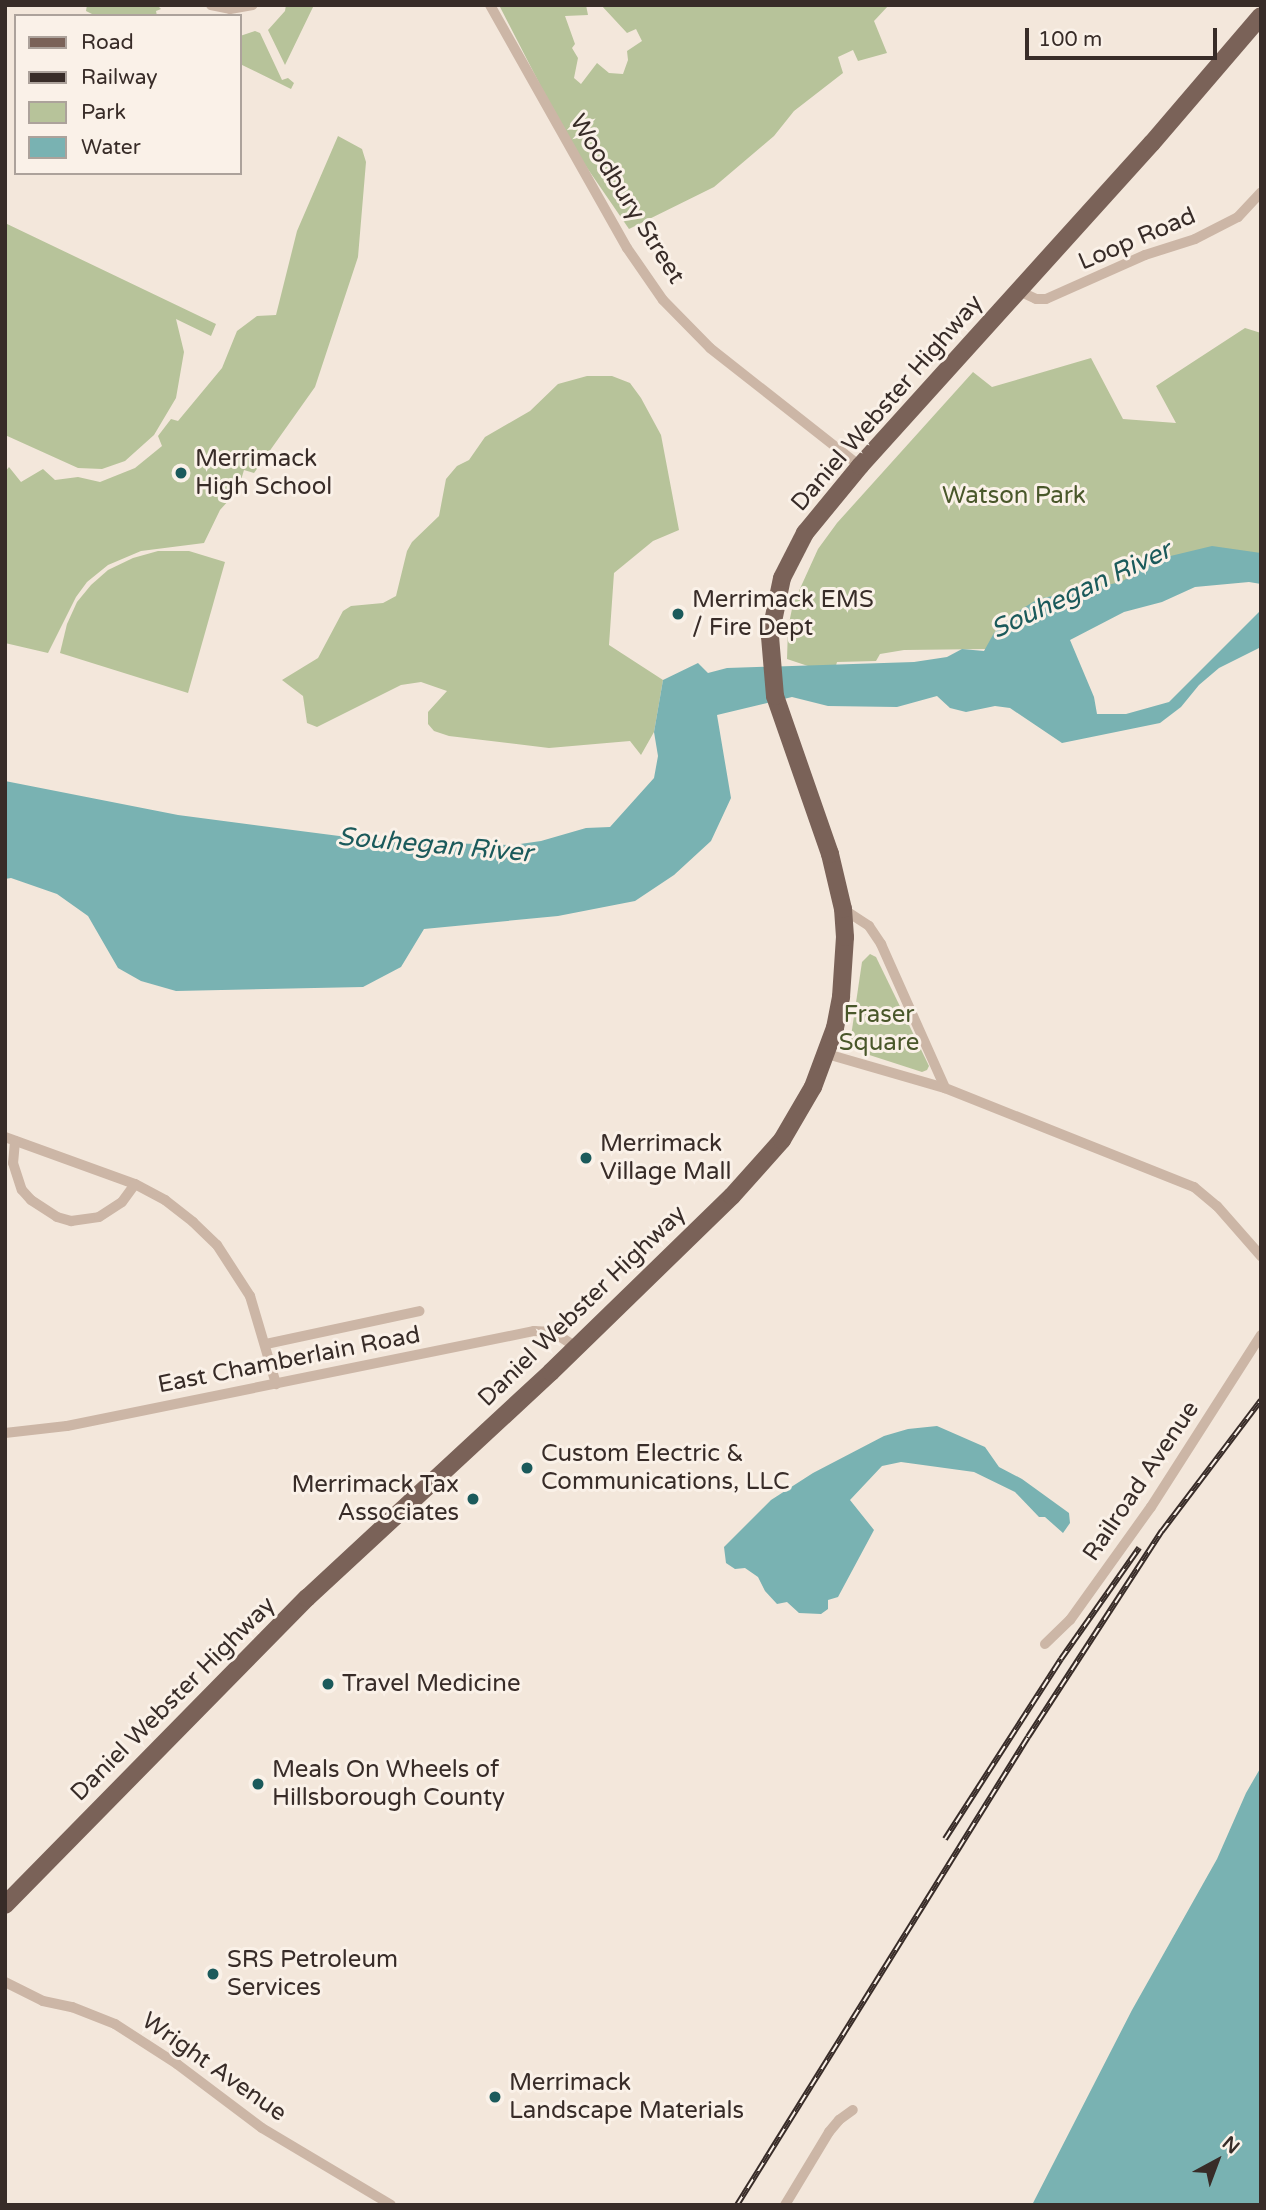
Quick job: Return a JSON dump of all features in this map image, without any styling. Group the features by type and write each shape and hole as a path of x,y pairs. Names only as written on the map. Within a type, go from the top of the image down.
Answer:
{"main road":[{"name":"Daniel Webster Highway","path":"5,1905 307,1598 576,1347 763,1163 799,1114 827,1054 841,997 845,947 843,909 827,844 775,696 770,636 774,607 795,551 805,533 860,466 1019,291 1261,16"}],"street":[{"path":"211,5 230,9 253,5"},
{"name":"Woodbury Street","path":"490,5 628,248 663,300 710,348 860,466"},
{"name":"Loop Road","path":"1019,291 1036,299 1046,299 1145,255 1195,239 1238,217 1261,192"},
{"path":"843,909 869,926 881,944 945,1088"},
{"path":"827,1054 945,1088 1194,1187 1217,1206 1261,1256"},
{"path":"135,1184 121,1202 99,1217 71,1221 57,1217 37,1206 22,1189 13,1163 10,1139 135,1184 165,1200 217,1245 250,1296 276,1384"},
{"path":"266,1344 421,1311"},
{"name":"East Chamberlain Road","path":"5,1433 67,1426 534,1332 554,1332 576,1347"},
{"name":"Railroad Avenue","path":"1045,1644 1070,1620 1150,1507 1261,1335"},
{"name":"Wright Avenue","path":"5,1982 43,2001 72,2007 115,2024 177,2064 272,2135 391,2205"},
{"path":"785,2205 829,2132 853,2110"}],"green space":[{"path":"87,5 157,5 161,9 156,11 157,14 92,14 86,11"},
{"path":"286,5 314,5 285,65 268,30 285,11"},
{"path":"499,5 586,5 588,15 565,16 575,44 572,48 578,58 574,78 581,84 597,63 609,73 623,74 628,60 627,51 642,41 636,29 627,33 601,5 889,5 874,21 887,53 858,61 853,50 838,57 843,73 794,111 774,136 714,187 629,229 570,143"},
{"path":"255,31 260,33 282,80 288,78 294,83 291,89 242,65 242,35"},
{"path":"338,136 362,149 366,162 358,257 315,387 254,473 244,470 238,490 220,510 204,543 141,551 108,565 87,582 76,597 48,653 5,643 5,472 9,467 21,482 43,469 55,480 78,477 100,482 135,468 162,446 158,436 171,419 178,421 222,368 237,331 257,316 276,315 297,231"},
{"path":"5,223 216,324 211,336 176,319 184,352 176,398 154,435 125,461 102,469 78,468 5,435"},
{"name":"Watson Park","path":"1245,328 1261,333 1261,560 1121,592 1020,610 999,623 987,649 904,650 880,654 876,661 837,662 835,669 808,666 787,659 788,628 793,604 818,549 837,523 973,372 992,387 1091,358 1123,419 1176,423 1156,386"},
{"path":"587,376 612,376 630,383 641,398 661,435 679,530 653,541 614,573 609,645 663,680 654,732 641,755 630,741 549,748 449,736 434,731 428,724 428,712 447,691 421,682 401,685 317,727 307,723 303,696 282,680 318,658 343,611 351,606 383,603 396,596 407,551 412,542 439,516 446,479 457,466 469,460 485,437 530,411 558,384"},
{"path":"158,551 189,551 225,562 188,693 60,653 67,624 77,602 91,585 108,570 133,558"},
{"name":"Fraser Square","path":"870,954 876,957 929,1066 927,1070 922,1072 857,1051 850,1043 862,962"}],"water":[{"name":"Souhegan River","path":"1212,546 1261,553 1261,584 1249,582 1195,587 1162,602 1124,612 1070,640 1094,697 1097,714 1126,714 1169,702 1261,610 1261,647 1219,668 1199,685 1181,707 1160,723 1062,743 1010,708 995,706 966,712 950,708 937,696 897,707 828,706 792,697 717,715 731,798 711,841 674,875 635,901 558,916 424,929 401,967 363,987 176,991 141,981 118,968 88,916 57,894 11,878 5,879 5,781 178,815 378,841 513,845 541,841 586,828 610,827 654,778 658,756 654,732 663,680 698,663 708,673 727,668 914,662 947,657 962,649 984,651 994,633 1015,613 1038,599 1121,582 1158,559"},
{"path":"937,1426 985,1447 999,1467 1022,1479 1069,1513 1070,1523 1063,1533 1045,1517 1039,1517 1015,1492 974,1472 901,1462 882,1466 850,1500 874,1530 838,1597 828,1600 828,1609 821,1614 799,1613 787,1602 777,1604 765,1591 758,1577 745,1568 735,1569 726,1563 724,1547 771,1500 813,1473 884,1436 908,1429"},
{"path":"1261,1767 1261,2205 1032,2205 1132,2010 1217,1859 1246,1793"}],"railway":[{"path":"737,2205 1028,1737 1162,1531 1261,1400"},
{"path":"945,1839 1061,1659 1139,1548"}],"place":[{"name":"Merrimack High School","path":"181,473"},
{"name":"Merrimack EMS / Fire Dept","path":"678,614"},
{"name":"Merrimack Village Mall","path":"586,1158"},
{"name":"Custom Electric & Communications, LLC","path":"527,1468"},
{"name":"Merrimack Tax Associates","path":"473,1499"},
{"name":"Travel Medicine","path":"328,1684"},
{"name":"Meals On Wheels of Hillsborough County","path":"258,1784"},
{"name":"SRS Petroleum Services","path":"213,1974"},
{"name":"Merrimack Landscape Materials","path":"495,2097"}]}
